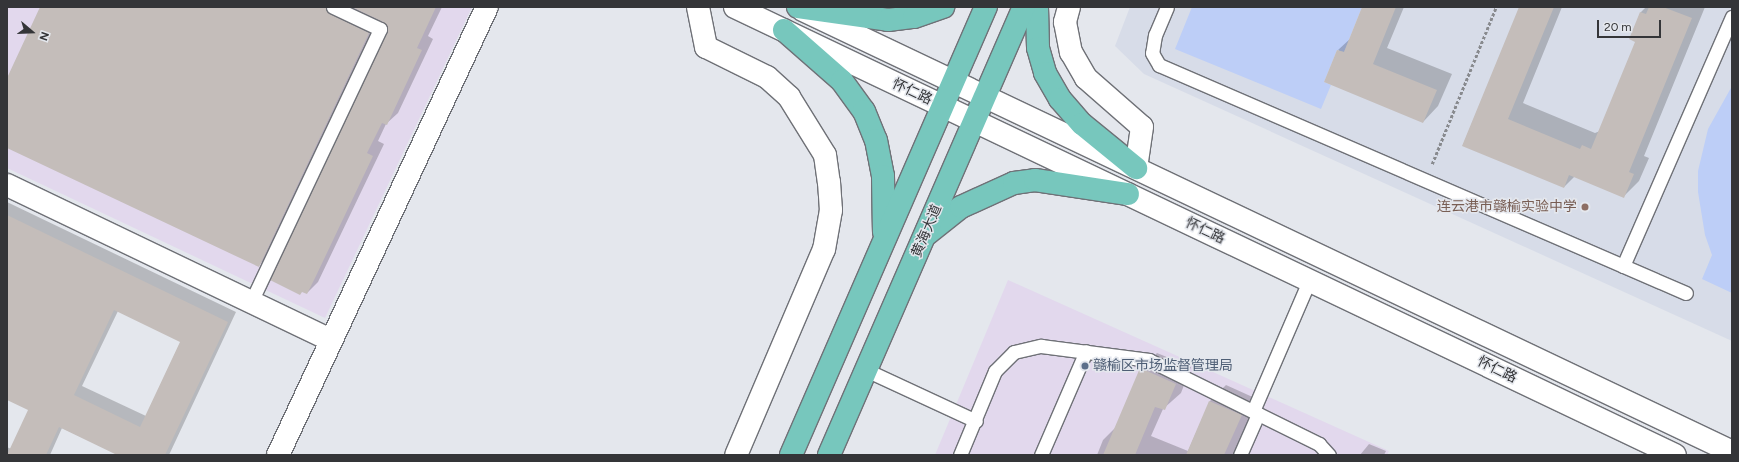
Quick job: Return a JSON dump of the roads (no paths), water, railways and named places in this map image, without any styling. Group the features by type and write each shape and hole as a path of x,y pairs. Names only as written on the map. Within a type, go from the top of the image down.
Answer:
{"main road":[{"path":"278,455 487,7"},
{"path":"698,7 706,47 767,77 789,97 825,155 829,182 831,210 824,249 736,455"},
{"name":"怀仁路","path":"735,7 1675,455"},
{"path":"797,7 888,20 914,17 943,7"},
{"name":"怀仁路","path":"797,7 1732,452"},
{"path":"791,455 986,7"},
{"name":"黄海大道","path":"829,455 1024,7"},
{"path":"1037,7 1038,48 1045,73 1060,99 1082,124 1136,168"},
{"path":"1069,7 1066,22 1071,52 1086,78 1142,127 1136,168"},
{"path":"784,30 842,81 864,111 876,140 883,176 884,241"},
{"path":"924,236 961,206 1014,184 1035,180 1128,194"},
{"path":"7,185 331,340"}],"lane":[{"path":"251,302 380,29 333,7"},
{"path":"1167,7 1152,53 1159,65 1686,293"},
{"path":"1623,266 1732,17"},
{"path":"1240,455 1255,413 1310,281"},
{"path":"960,455 976,421 995,371 1014,352 1040,346 1148,360 1319,444 1329,455"},
{"path":"1041,455 1086,351"},
{"path":"866,370 976,421"}],"place":[{"name":"连云港市赣榆实验中学","path":"1585,207"},
{"name":"赣榆区市场监督管理局","path":"1085,366"}]}
